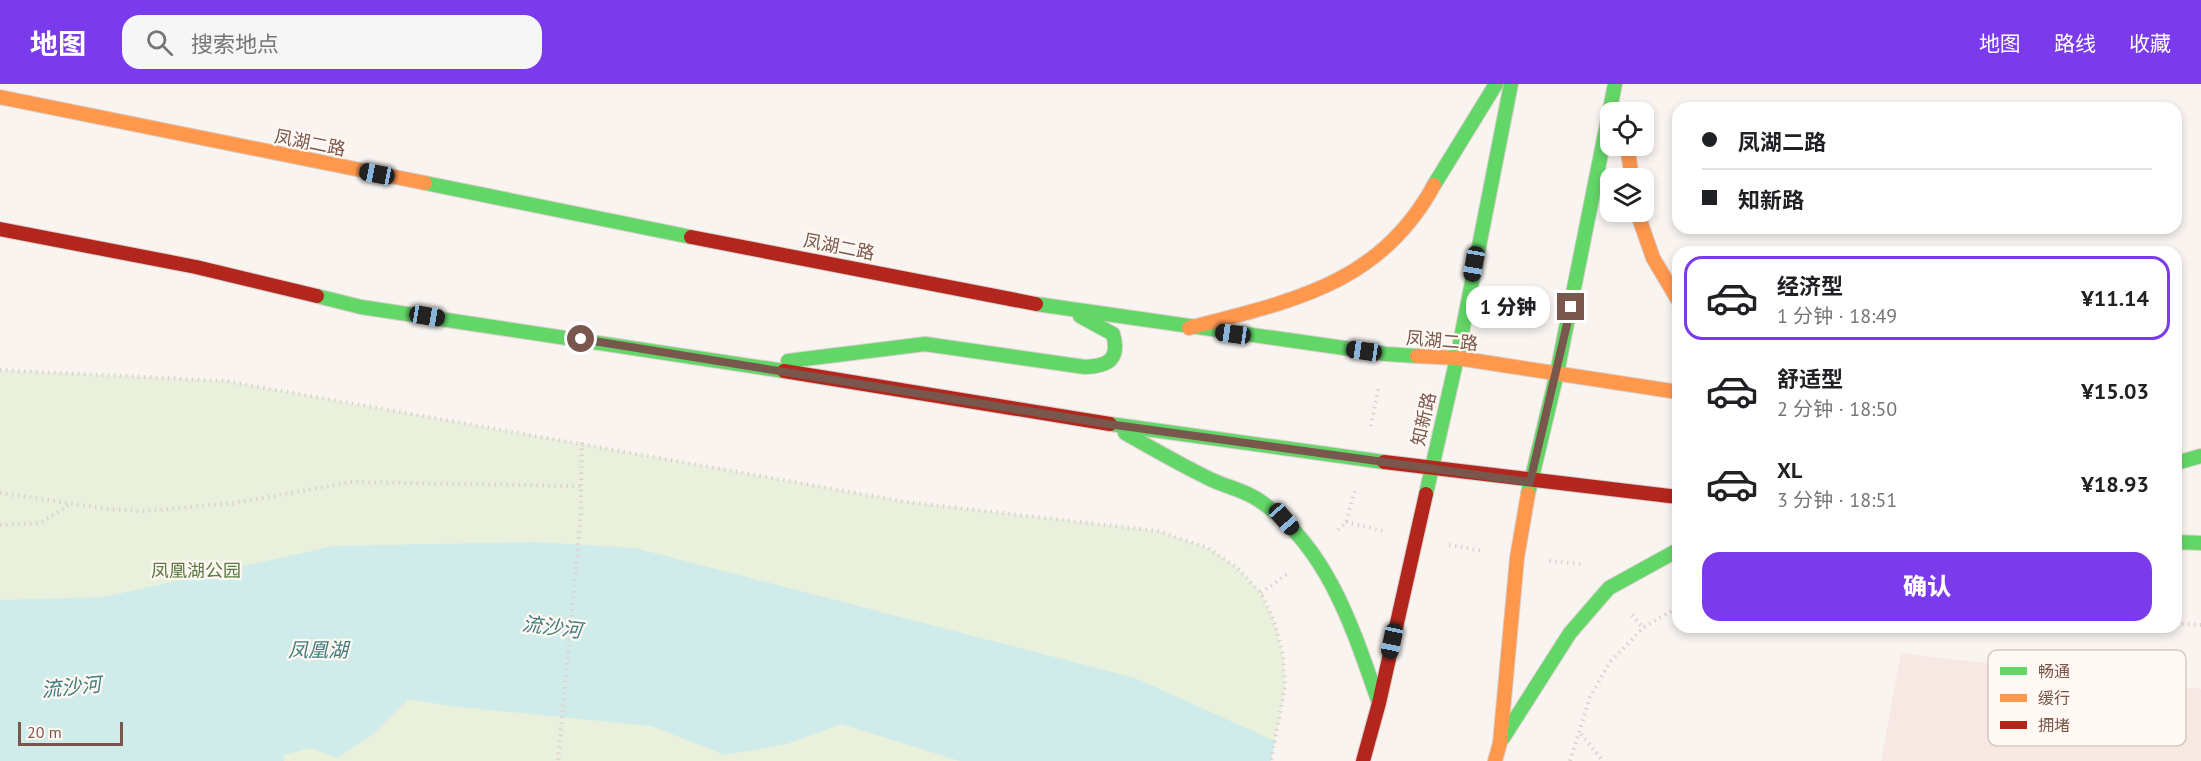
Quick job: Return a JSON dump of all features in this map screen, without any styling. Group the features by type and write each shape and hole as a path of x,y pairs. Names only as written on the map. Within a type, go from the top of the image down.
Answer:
{"street":[{"path":"1190,328 1287,301 1331,281 1377,255 1397,239 1424,204 1454,149 1496,84"},
{"name":"知新路","path":"1363,761 1379,703 1457,358 1511,84"},
{"path":"1616,84 1620,102"},
{"path":"1495,761 1500,742 1517,558 1530,482 1557,373 1616,84"},
{"name":"凤湖二路","path":"0,97 585,216 1068,310 1386,354 1457,358 1672,392"},
{"path":"1640,222 1647,247 1672,291"},
{"path":"0,229 196,267 361,307 753,366 1108,424 1530,482 1672,497"},
{"path":"753,366 925,344 1085,367 1099,367 1116,357 1118,348 1113,334 1068,310"},
{"path":"1108,424 1207,477 1259,500 1284,519 1315,554 1332,583 1379,703"},
{"path":"2182,461 2201,456"},
{"path":"2182,542 2201,543"},
{"path":"1500,742 1570,633 1609,588 1642,567 1672,553"}],"path":[{"path":"0,370 225,381 582,442 907,502 1158,531 1208,548 1236,567 1261,593 1274,621 1283,655 1285,687 1271,761"},
{"path":"558,761 581,513 582,442"},
{"path":"0,493 70,504 145,511 234,503 352,482 581,486"},
{"path":"0,525 40,523 70,504"},
{"path":"1570,761 1581,733 1590,697 1610,662 1643,628 1672,611"},
{"path":"2182,624 2201,625"},
{"path":"1581,733 1603,761"}],"shaded area":[{"path":"1901,653 1988,663 1988,746 2186,746 2186,687 2201,689 2201,761 1881,761"}],"green space":[{"name":"凤凰湖公园","path":"0,370 226,381 907,502 1158,531 1208,548 1236,567 1261,593 1274,621 1283,655 1285,687 1271,761 0,761"}],"water":[{"name":"凤凰湖","path":"536,542 635,548 1135,678 1275,741 1271,761 960,761 841,724 787,744 725,755 651,726 451,706 408,699 373,734 337,758 311,748 283,755 284,761 0,761 0,600 104,597 334,546"}],"traffic: fast":[{"path":"1434,185 1496,84"},
{"path":"1426,494 1457,358 1511,84"},
{"path":"1528,494 1557,373 1615,84"},
{"path":"425,183 691,237"},
{"path":"317,296 361,307 784,371"},
{"path":"1036,304 1386,354 1417,356"},
{"path":"788,361 925,344 1085,367 1100,365 1111,360 1115,350 1113,334 1080,316"},
{"path":"1110,424 1384,462"},
{"path":"1125,433 1199,474 1254,497 1284,520 1304,542 1321,566 1335,592 1348,619 1379,703"},
{"path":"2182,461 2201,456"},
{"path":"2182,542 2201,543"},
{"path":"1503,738 1570,633 1609,588 1672,553"}],"traffic: slow":[{"path":"0,97 425,183"},
{"path":"1629,156 1630,168"},
{"path":"1189,328 1297,297 1330,284 1360,267 1387,246 1412,219 1434,185"},
{"path":"1640,222 1653,258 1672,290"},
{"path":"1417,356 1457,358 1672,391"},
{"path":"1495,761 1500,743 1517,558 1528,494"}],"traffic: jam":[{"path":"0,229 196,267 317,296"},
{"path":"691,237 1036,304"},
{"path":"784,371 1110,424"},
{"path":"1384,462 1672,496"},
{"path":"1363,761 1379,703 1426,494"}],"route":[{"path":"581,339 1108,424 1530,482 1571,307"}],"water label":[{"name":"流沙河","path":"552,627"},
{"name":"流沙河","path":"71,687"}]}
